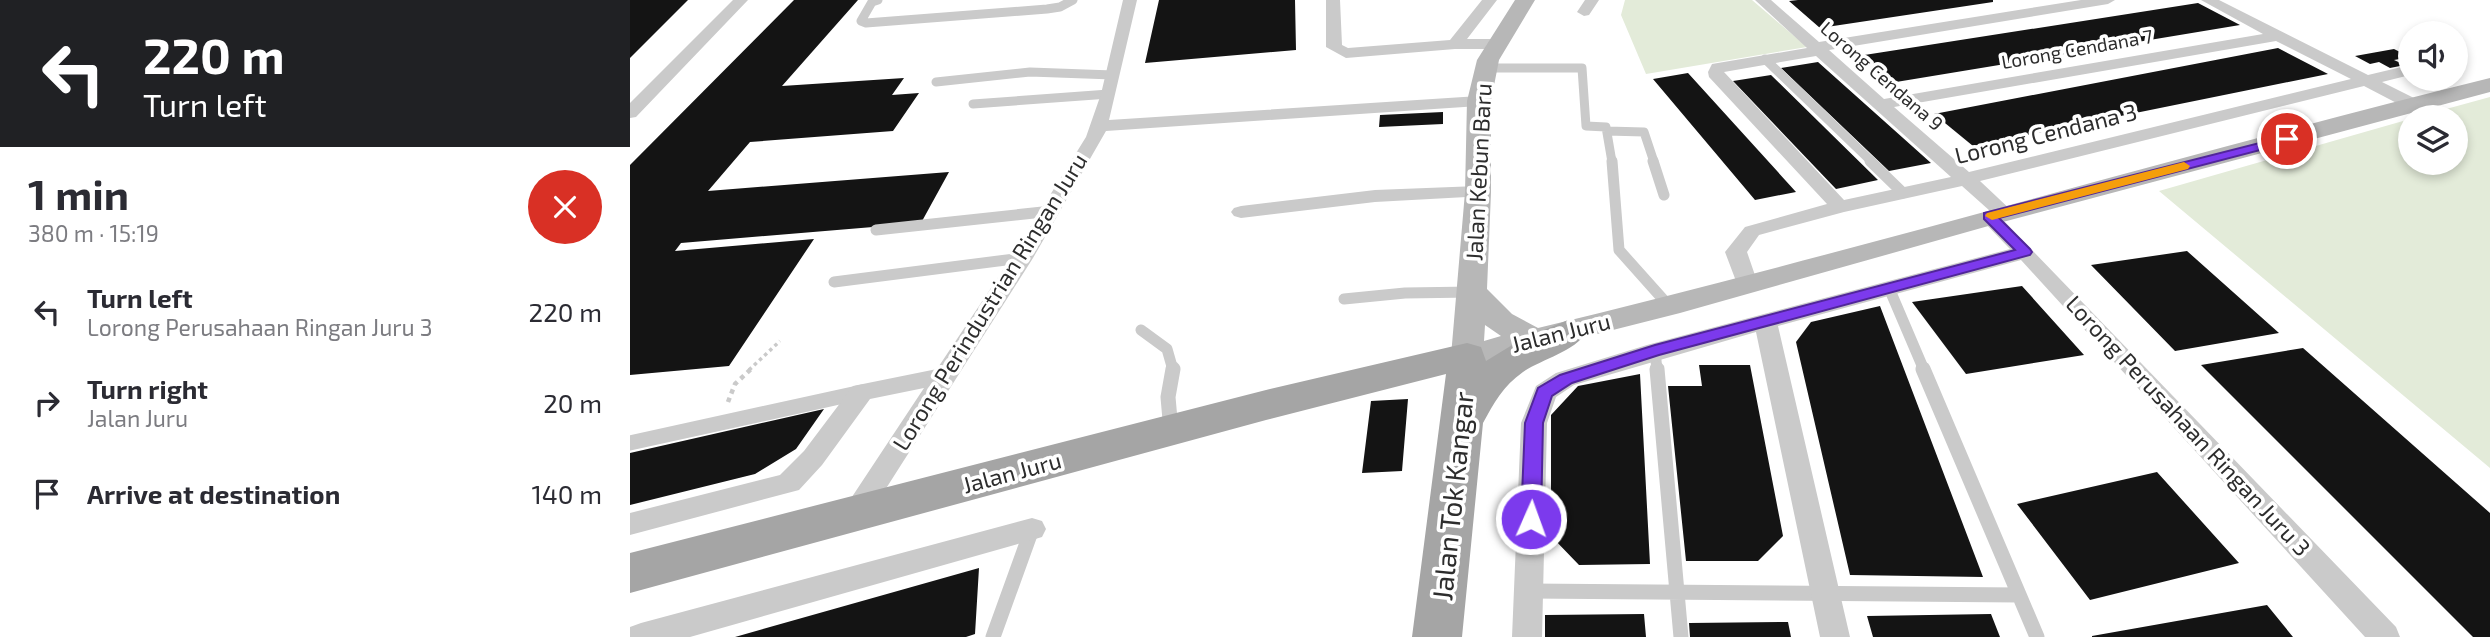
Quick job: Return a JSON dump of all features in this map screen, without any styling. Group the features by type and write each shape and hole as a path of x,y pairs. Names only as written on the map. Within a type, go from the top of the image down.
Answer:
{"main road":[{"path":"1462,425 1474,395 1482,384 1510,361 1553,335"},
{"name":"Jalan Juru","path":"630,574 1361,381 1467,356"},
{"name":"Jalan Tok Kangar","path":"1437,637 1462,425 1467,356"},
{"path":"1361,381 1423,385 1443,400 1462,425"}],"street":[{"path":"630,113 741,0"},
{"name":"Lorong Perindustrian Ringan Juru","path":"854,514 1052,211 1094,137 1111,85 1130,0"},
{"path":"1333,0 1334,47 1346,53 1455,44 1490,57"},
{"path":"1455,44 1490,0"},
{"name":"Jalan Kebun Baru","path":"1467,356 1478,192 1479,101 1490,57 1525,0"},
{"name":"Lorong Cendana 9","path":"1762,0 1884,104 1966,179 1996,215"},
{"path":"1840,207 1717,77 1718,67 2108,0"},
{"path":"2208,0 2414,105"},
{"name":"Lorong Cendana 7","path":"1884,104 2277,36"},
{"name":"Lorong Cendana 3","path":"1747,284 1736,253 1752,231 1840,207 1966,179 2398,73"},
{"name":"Jalan Juru","path":"2420,105 2490,85"},
{"path":"1098,126 1479,101"},
{"name":"Jalan Juru","path":"1467,356 1669,306 1996,215 2398,111"},
{"path":"1241,212 1375,196 1478,192"},
{"name":"Lorong Perusahaan Ringan Juru 3","path":"1996,215 2025,252 2385,637"},
{"path":"1527,637 1534,423 1545,392 1566,379 1655,351 2025,252"},
{"path":"1472,292 1489,315 1502,325 1516,332 1553,335"},
{"path":"1765,321 1835,637"},
{"path":"630,524 789,483 813,458 862,392 944,376"},
{"path":"641,637 1032,529"}],"lane":[{"path":"878,0 872,2 860,21 866,23 1047,9 1060,7 1073,0"},
{"path":"1490,57 1572,62"},
{"path":"1490,57 1582,68 1586,126 1606,127 1607,131 1619,250 1669,306"},
{"path":"1765,59 1902,193"},
{"path":"936,82 1030,72 1111,85"},
{"path":"973,104 1111,85"},
{"path":"1607,131 1644,132 1664,195"},
{"path":"876,230 1052,211"},
{"path":"834,282 1021,258"},
{"path":"1889,288 2037,637"},
{"path":"1344,299 1405,293 1472,292"},
{"path":"1141,330 1167,349 1172,370 1168,397 1171,431"},
{"path":"1655,351 1681,637"},
{"path":"630,443 862,392"},
{"path":"993,637 1032,529"},
{"path":"1529,591 2019,595"}],"path":[{"path":"719,424 735,384 780,341"}],"green space":[{"path":"1625,0 1752,0 1807,47 1646,74 1621,15"},
{"path":"2490,97 2490,468 2159,191 2398,122 2398,175 2468,175 2468,105 2461,105"}],"building":[{"path":"630,0 688,0 630,58"},
{"path":"794,0 858,0 782,86 904,78 892,95 919,93 893,131 750,142 708,191 949,172 921,223 681,243 675,251 814,239 729,366 630,375 630,165"},
{"path":"1159,0 1295,0 1296,50 1145,63"},
{"path":"1789,1 1993,2 1820,28"},
{"path":"2198,3 2240,25 1890,83 1858,56"},
{"path":"2278,48 2328,74 1973,146 1934,114"},
{"path":"2394,49 2398,51 2398,59 2394,60 2398,62 2398,66 2390,68 2379,62 2370,64 2355,56"},
{"path":"1818,62 1931,163 1889,171 1781,68"},
{"path":"1688,73 1796,192 1755,200 1653,79"},
{"path":"1771,75 1878,180 1836,189 1733,81"},
{"path":"1443,112 1443,124 1379,127 1380,115"},
{"path":"2187,251 2279,333 2175,351 2091,265"},
{"path":"2022,286 2084,355 1966,374 1912,302"},
{"path":"1880,306 1983,577 1850,575 1796,342 1811,322"},
{"path":"2303,348 2490,513 2490,637 2473,637 2201,365"},
{"path":"1699,365 1750,365 1783,536 1758,561 1686,561 1668,386 1702,386"},
{"path":"1640,374 1650,564 1579,565 1551,536 1551,415 1578,386"},
{"path":"1408,399 1402,471 1362,473 1371,401"},
{"path":"824,409 796,449 755,474 630,505 630,453"},
{"path":"2157,472 2239,563 2090,600 2017,504"},
{"path":"979,568 975,634 966,637 735,637"},
{"path":"2267,605 2293,637 2092,637 2092,636"},
{"path":"1644,614 1646,637 1545,637 1545,615"},
{"path":"1991,614 2000,637 1873,637 1867,616"},
{"path":"1788,622 1791,637 1690,637 1689,623"}],"slow traffic":[{"path":"1992,216 2184,166"}],"route":[{"path":"1531,519 1534,423 1545,392 1566,379 1655,351 2025,252 1989,216 2287,139"}]}
